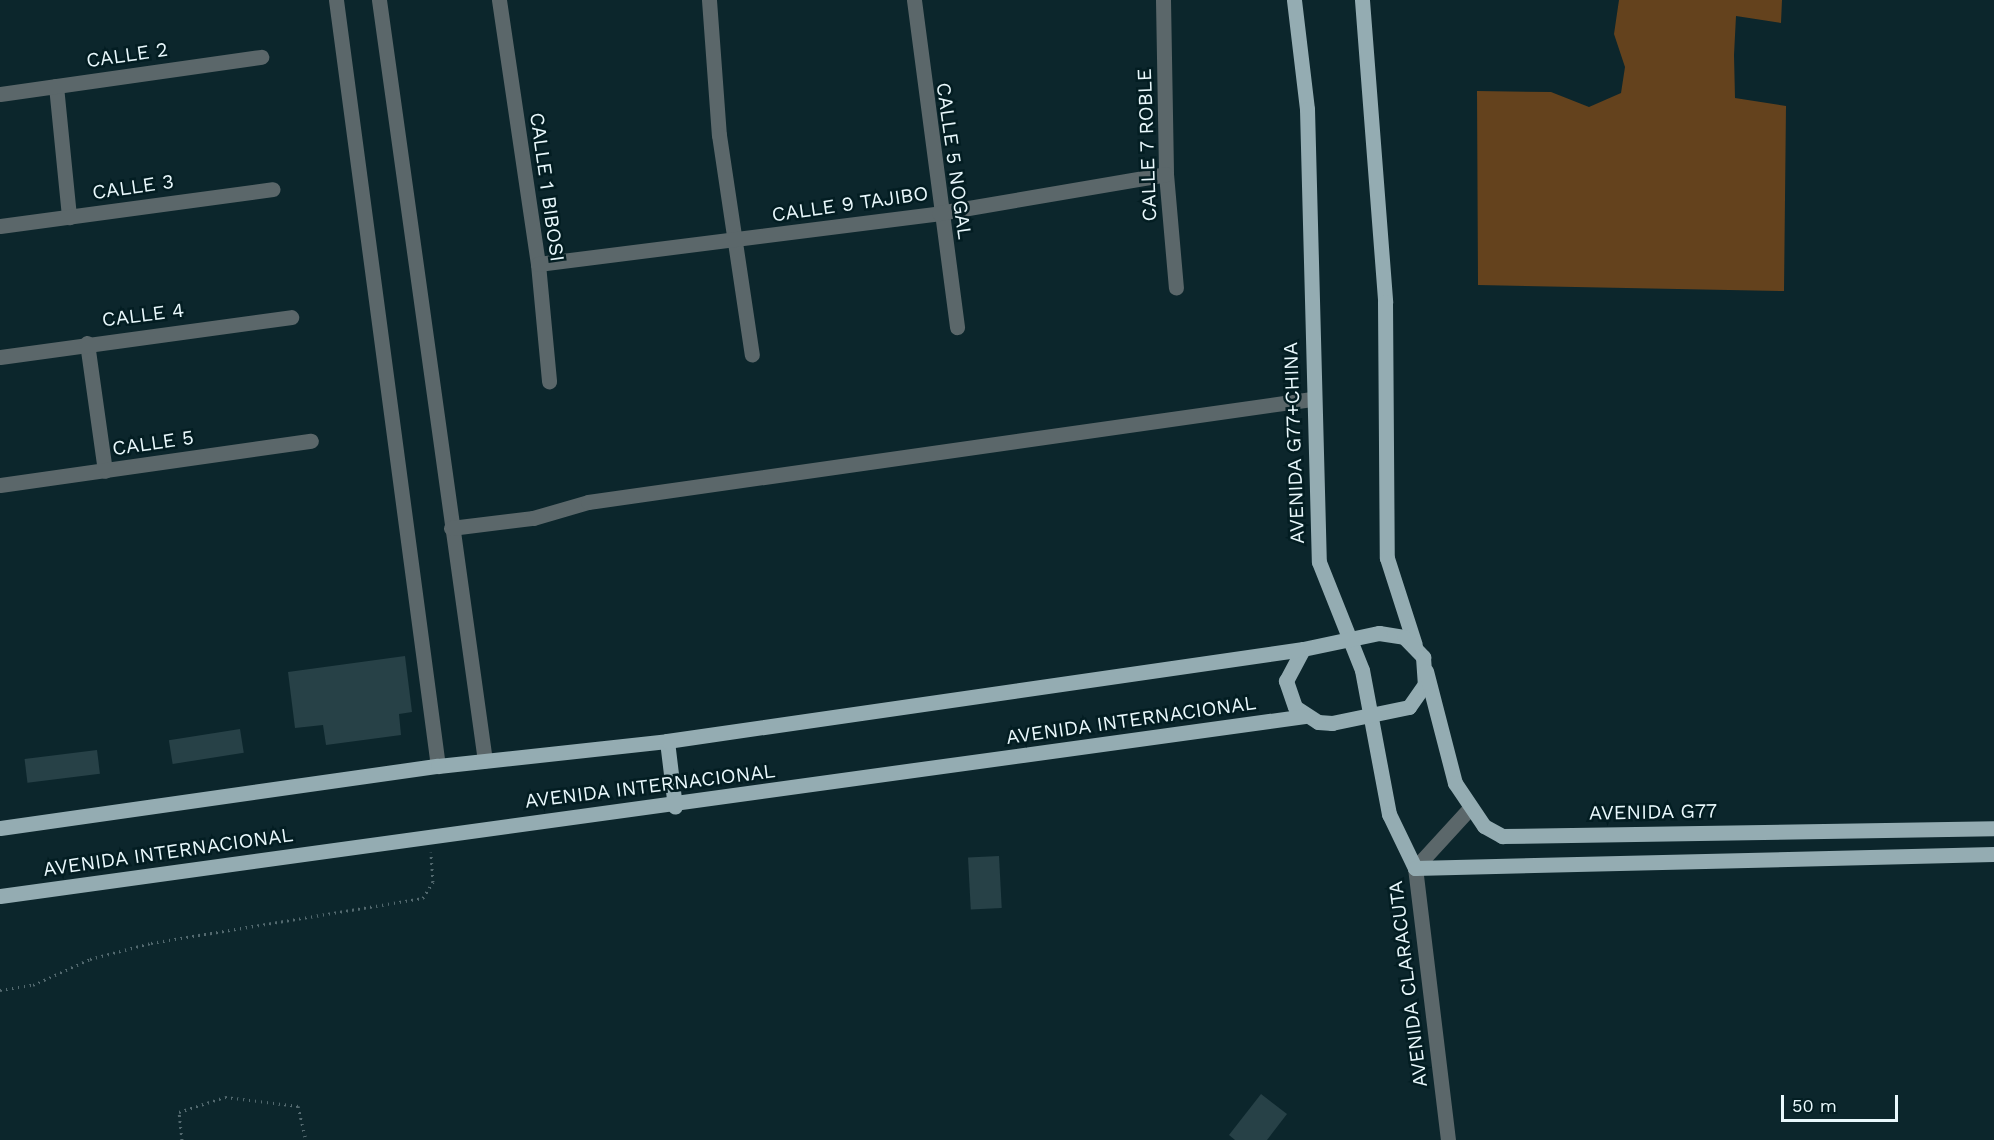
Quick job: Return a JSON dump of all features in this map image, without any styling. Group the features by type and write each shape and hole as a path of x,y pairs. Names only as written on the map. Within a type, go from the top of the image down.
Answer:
{"main road":[{"name":"AVENIDA G77+CHINA","path":"1294,0 1307,109 1312,399 1319,562 1345,638 1362,670 1389,814 1415,868"},
{"path":"1362,0 1385,302 1387,558 1415,645"},
{"path":"0,828 438,766 667,741 1303,649 1345,638 1391,633 1415,645"},
{"name":"AVENIDA G77","path":"1415,645 1426,670 1455,783 1469,809 1484,826 1502,836 1994,828"},
{"path":"1303,649 1286,681 1288,694 1305,716 1332,723 1372,717 1409,707 1425,684 1426,670"},
{"name":"AVENIDA INTERNACIONAL","path":"0,896 642,806 675,807 1305,716"},
{"path":"667,741 675,807"},
{"path":"1415,868 1994,854"}],"street":[{"path":"336,0 438,766"},
{"path":"379,0 485,761"},
{"name":"CALLE 1 BIBOSI","path":"498,0 538,264 549,381"},
{"path":"709,0 719,135 739,240 752,355"},
{"name":"CALLE 5 NOGAL","path":"914,0 939,213 957,327"},
{"name":"CALLE 7 ROBLE","path":"1163,0 1166,174 1176,288"},
{"name":"CALLE 2","path":"0,94 261,57"},
{"path":"56,86 69,217"},
{"name":"CALLE 9 TAJIBO","path":"538,264 939,213 1166,174"},
{"name":"CALLE 3","path":"0,226 272,189"},
{"name":"CALLE 4","path":"0,357 291,317"},
{"path":"87,344 105,471"},
{"path":"452,528 533,518 588,502 1312,399"},
{"name":"CALLE 5","path":"0,485 311,441"},
{"name":"AVENIDA CLARACUTA","path":"1448,1140 1415,868 1469,809"}],"path":[{"path":"0,990 33,985 90,959 151,943 423,898 433,882 429,836"},
{"path":"182,1140 179,1112 225,1097 298,1106 306,1140"}],"shaded area":[{"path":"1619,0 1782,0 1781,23 1736,16 1734,55 1735,98 1786,106 1784,291 1478,285 1477,91 1551,92 1589,107 1621,93 1625,67 1614,34"}],"building":[{"path":"405,656 412,712 399,714 401,735 326,745 323,725 295,728 288,672"},
{"path":"240,729 244,753 173,764 169,740"},
{"path":"97,750 100,774 27,783 25,759"},
{"path":"999,856 1002,908 971,910 968,858"},
{"path":"1261,1094 1287,1114 1267,1140 1235,1140 1229,1135"}]}
